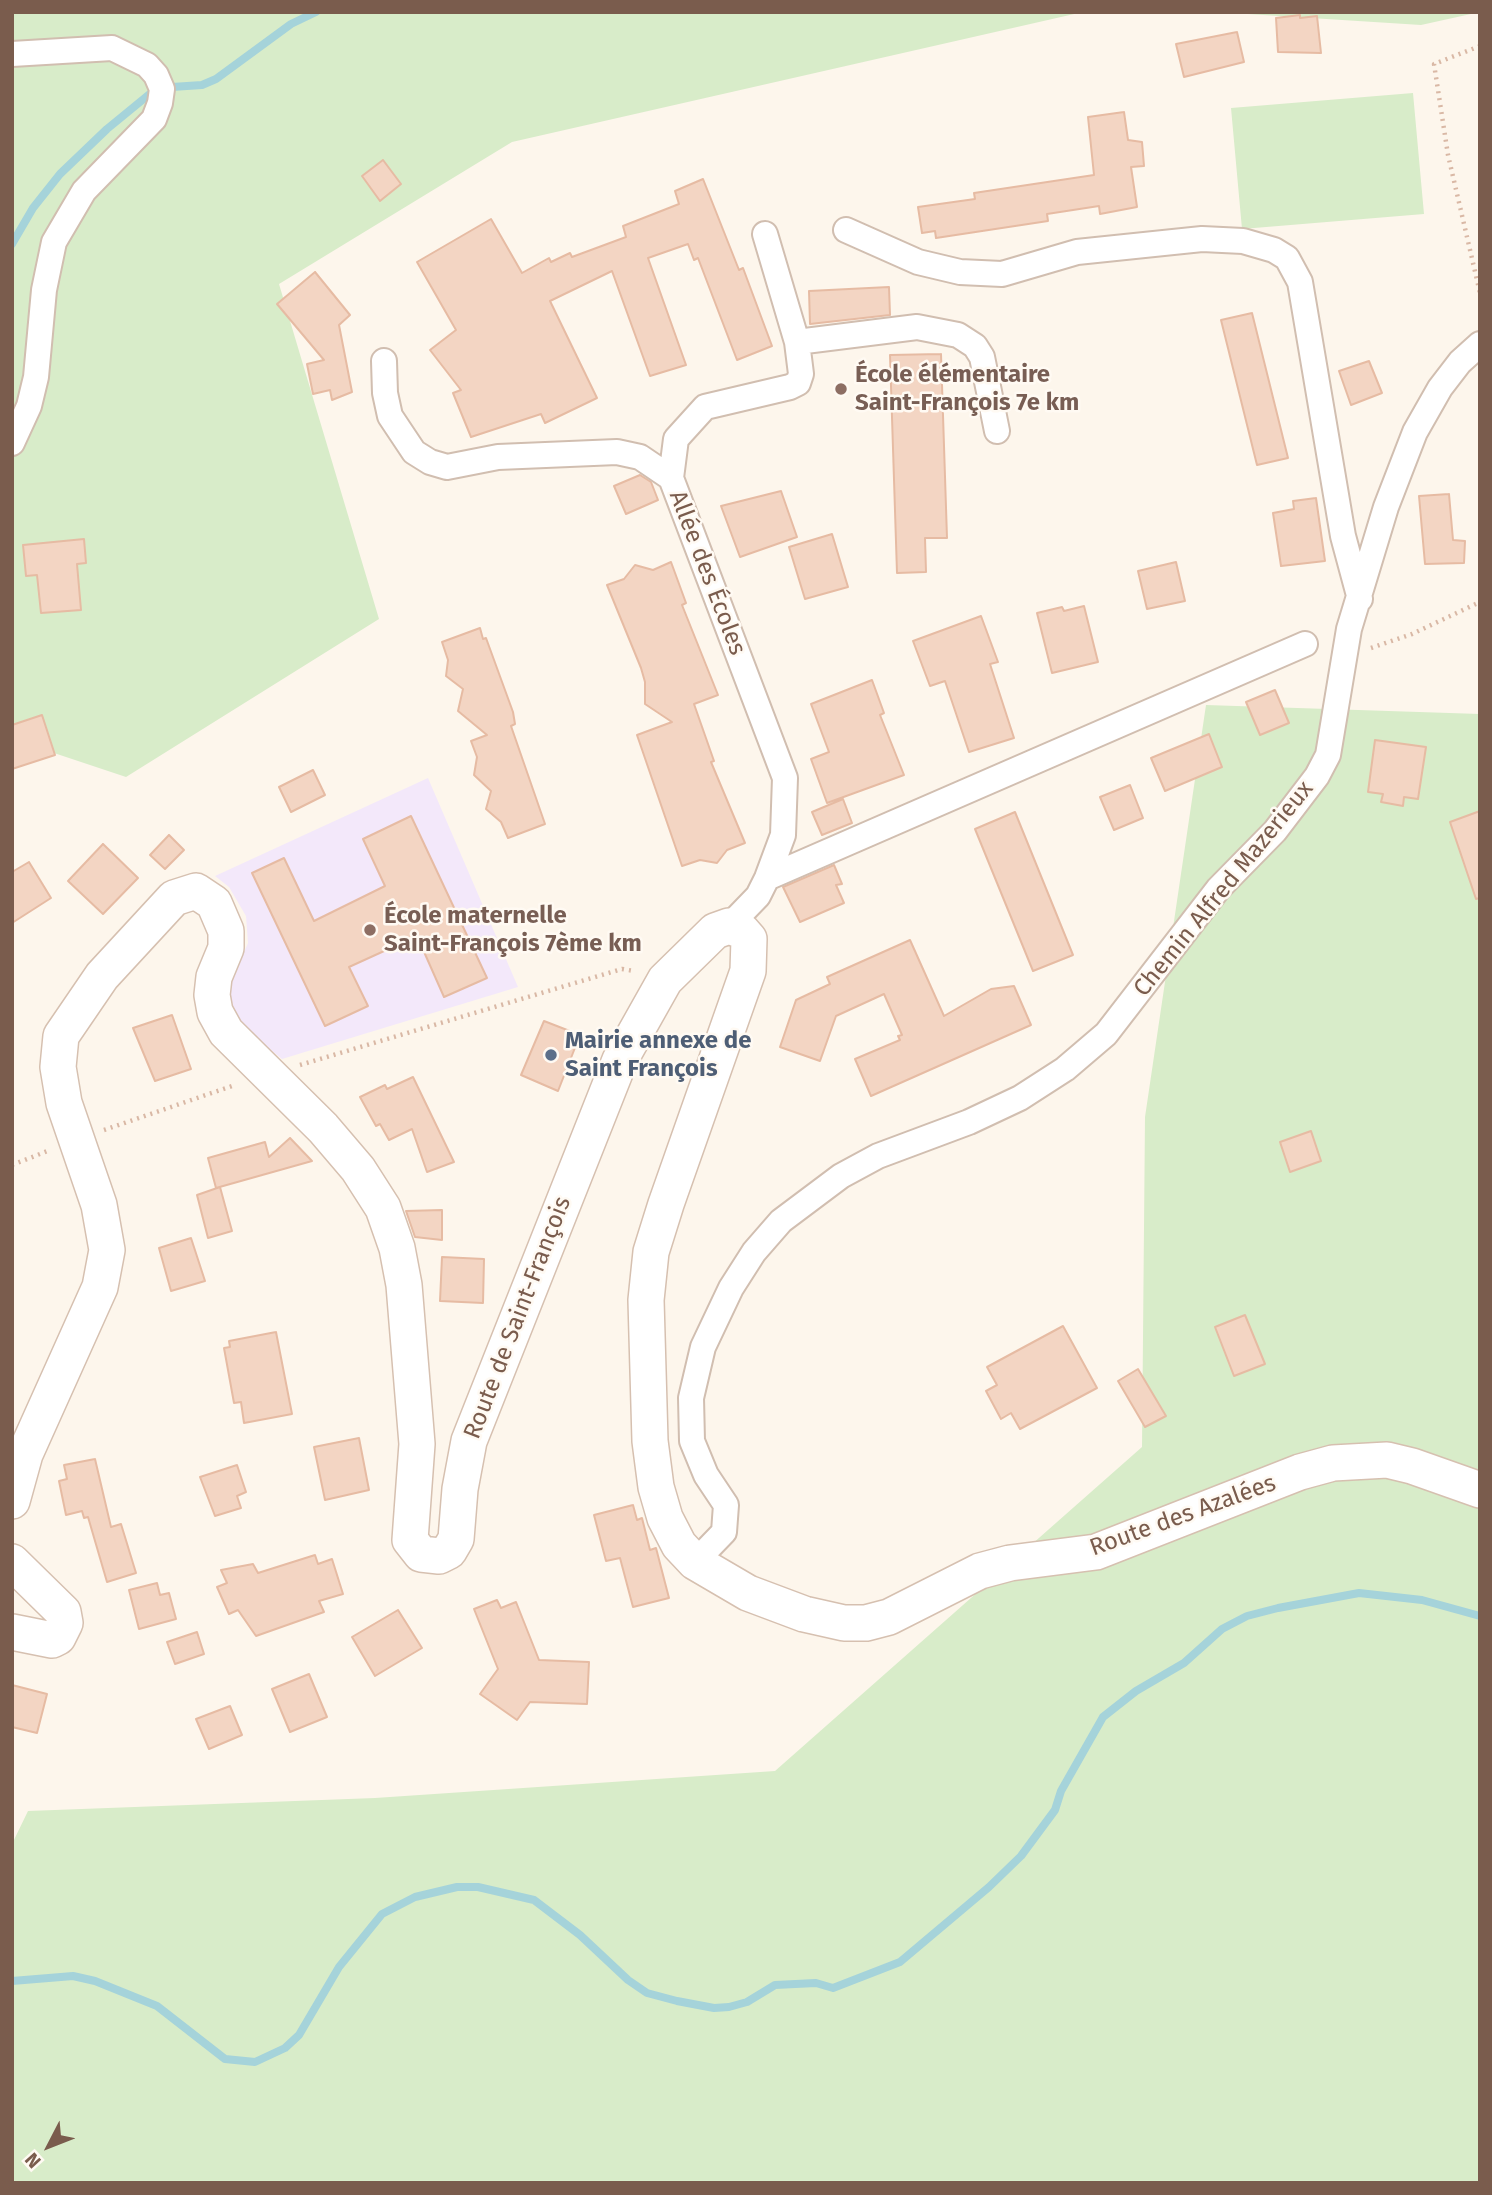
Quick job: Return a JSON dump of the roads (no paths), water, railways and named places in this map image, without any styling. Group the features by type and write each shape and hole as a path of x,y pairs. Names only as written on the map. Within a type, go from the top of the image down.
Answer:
{"main road":[{"name":"Route de Saint-François","path":"12,1501 25,1454 100,1287 107,1250 99,1205 64,1103 58,1067 61,1036 103,976 174,898 186,892 206,895 221,915 226,948 214,977 212,995 215,1012 240,1049 323,1128 358,1169 383,1209 404,1284 417,1444 410,1540 421,1554 439,1556 449,1550 456,1539 460,1489 469,1441 484,1398 620,1060 665,980 715,932 729,926"},
{"path":"695,1562 679,1545 665,1518 656,1487 650,1441 646,1300 651,1252 748,971 749,939 742,931 729,926"},
{"name":"Route des Azalées","path":"695,1562 748,1593 804,1614 844,1623 866,1623 889,1617 980,1571 1010,1563 1096,1552 1300,1472 1333,1463 1387,1460 1430,1471 1480,1490"},
{"path":"12,1562 36,1588 57,1605 63,1612 65,1623 58,1637 52,1640 12,1632"}],"street":[{"path":"12,54 112,48 132,55 156,75 162,89 160,103 144,132 84,191 54,242 44,290 36,377 29,406 12,443"},
{"path":"846,230 918,262 960,272 1002,274 1077,252 1202,239 1243,241 1274,250 1287,258 1300,282 1343,536 1360,599"},
{"path":"671,478 676,439 705,407 772,392 798,383 801,374 797,342 765,234"},
{"path":"797,342 917,327 958,335 975,346 982,357 989,379 997,432"},
{"name":"Chemin Alfred Mazerieux","path":"695,1562 724,1532 726,1505 706,1475 692,1441 691,1398 703,1347 731,1288 754,1252 780,1221 841,1176 878,1156 969,1122 1020,1098 1065,1069 1106,1034 1218,889 1275,831 1317,776 1328,755 1343,658 1386,507 1415,432 1440,388 1460,362 1480,344"},
{"name":"Allée des Écoles","path":"384,361 385,393 390,416 414,452 430,462 447,467 498,457 617,452 640,457 671,478 785,778 783,835 767,878 758,896 729,926"},
{"path":"767,878 1305,644"}],"waterway":[{"path":"12,244 33,208 60,174 107,129 157,88 202,85 216,79 291,24 316,12"},
{"path":"12,1981 73,1976 95,1981 157,2006 225,2059 255,2062 285,2048 299,2035 339,1967 382,1914 415,1897 457,1887 478,1887 534,1900 580,1935 628,1980 647,1993 714,2008 747,2002 775,1985 816,1983 833,1988 900,1962 989,1887 1021,1856 1055,1810 1061,1791 1103,1717 1136,1691 1184,1663 1222,1629 1247,1616 1359,1593 1422,1600 1480,1616"}],"place":[{"name":"École élémentaire Saint-François 7e km","path":"841,389"},
{"name":"École maternelle Saint-François 7ème km","path":"370,930"},
{"name":"Mairie annexe de Saint François","path":"551,1055"}]}
